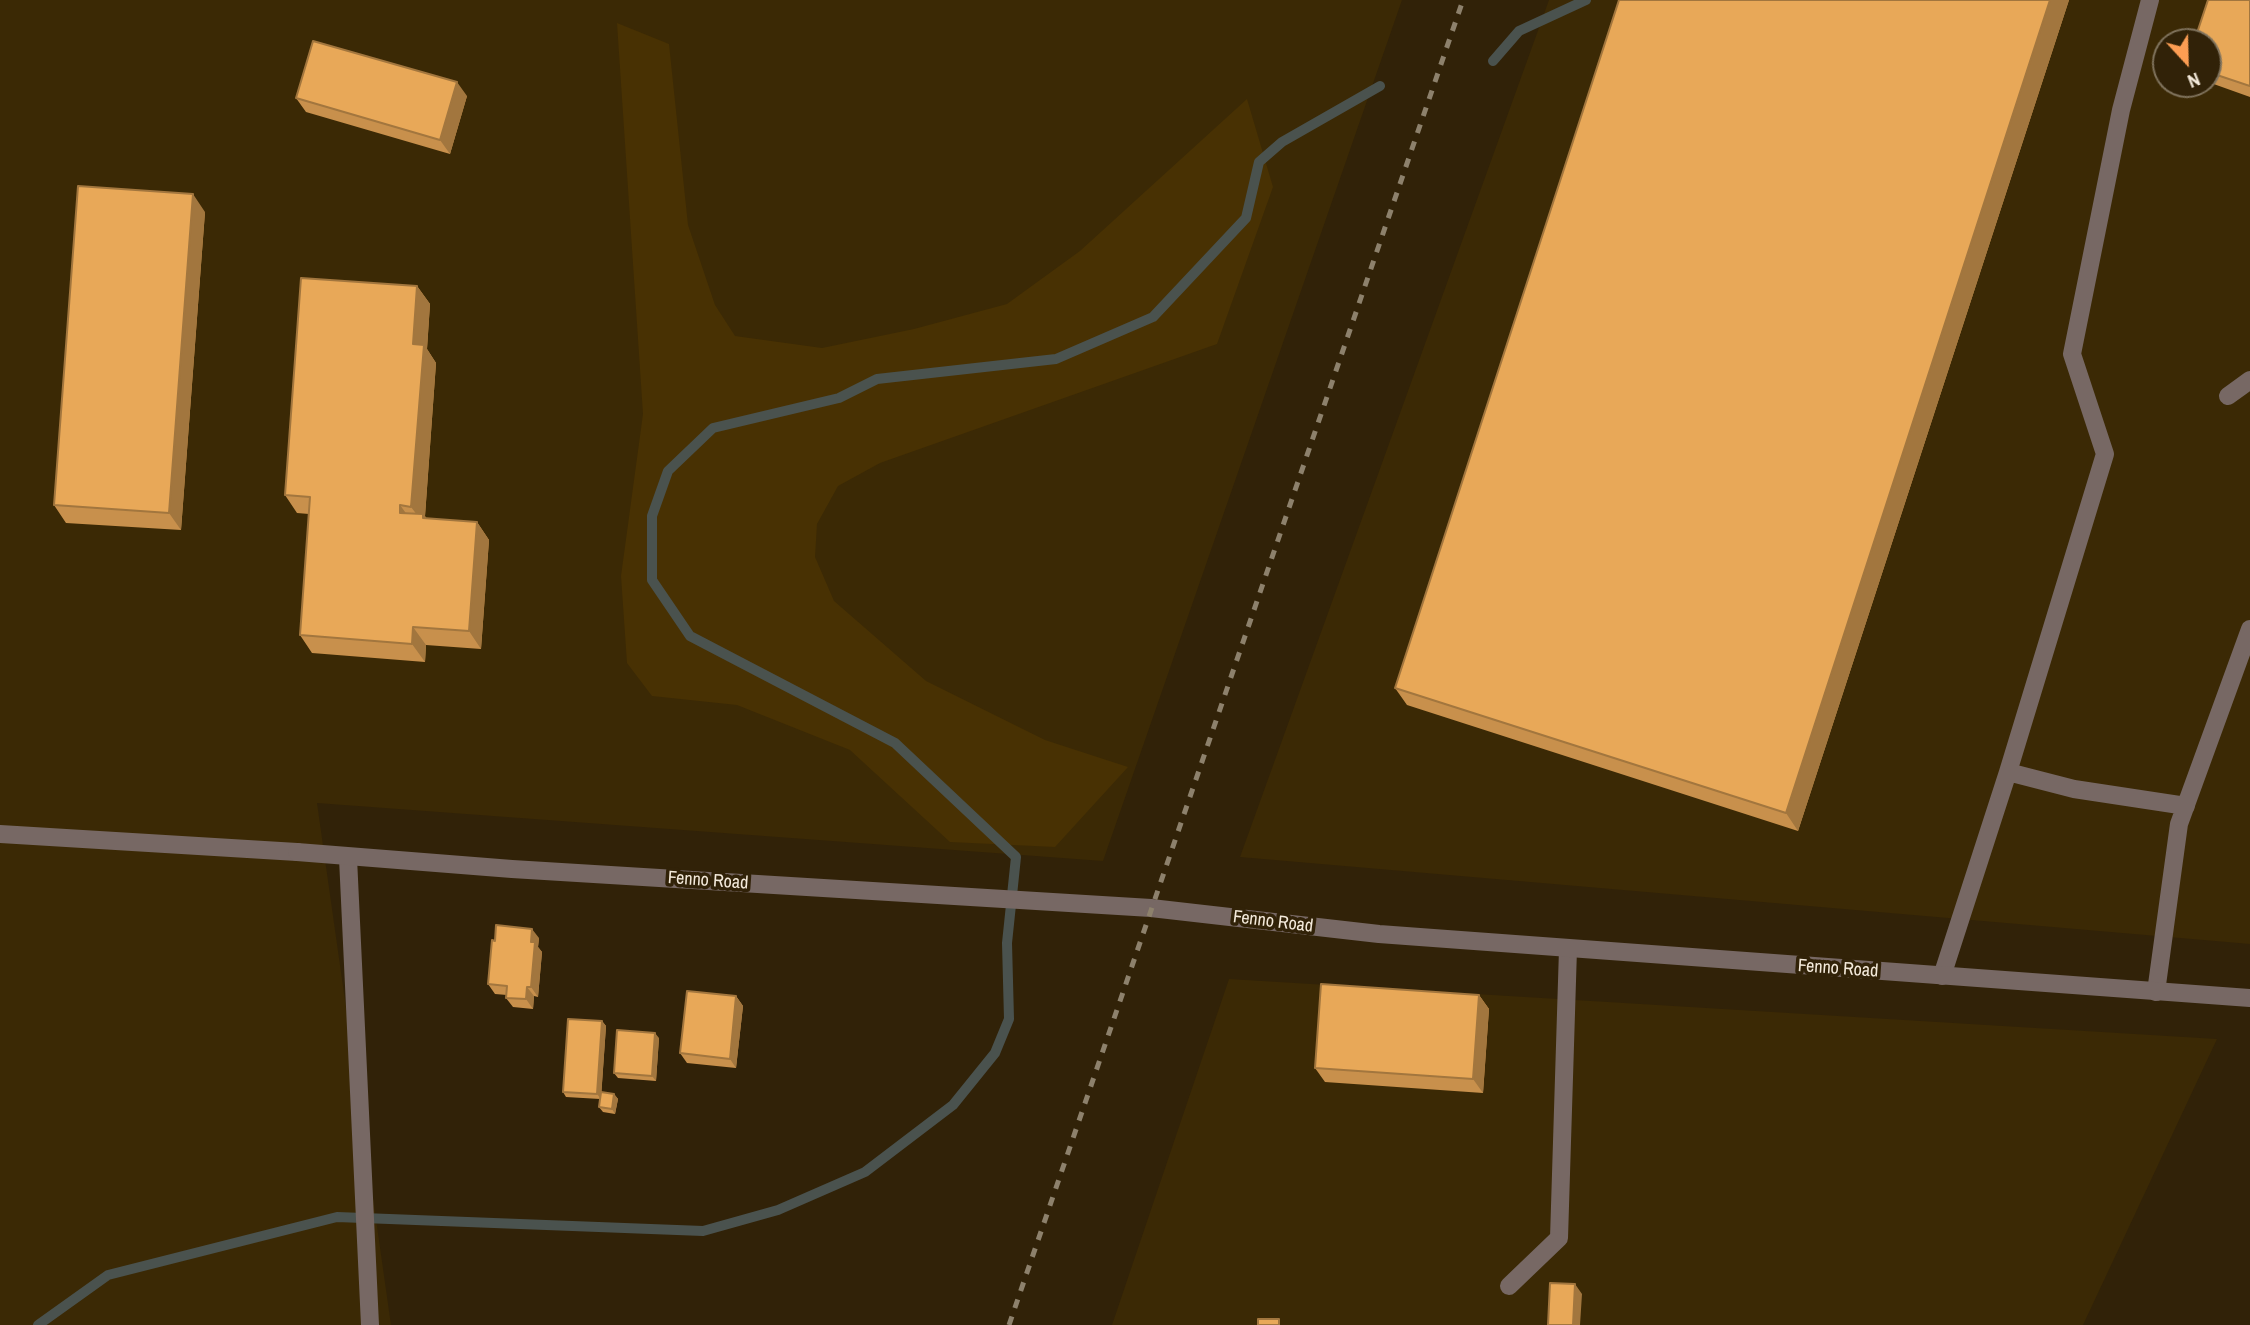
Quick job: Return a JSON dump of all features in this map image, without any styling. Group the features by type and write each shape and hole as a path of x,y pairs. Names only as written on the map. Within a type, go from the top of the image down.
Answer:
{"street":[{"path":"1942,976 2008,772 2105,454 2071,354 2121,110 2150,0"},
{"path":"2228,396 2250,380"},
{"path":"2156,992 2179,824 2250,629"},
{"path":"2008,772 2074,789 2186,806"},
{"name":"Fenno Road","path":"0,834 1152,908 1379,934 2250,998"},
{"path":"348,858 370,1325"},
{"path":"1510,1286 1559,1238 1568,949"}],"shaded area":[{"path":"0,0 1402,0 1103,861 317,803 391,1325 0,1325"},
{"path":"1549,0 2250,0 2250,944 1240,857"},
{"path":"617,23 669,44 688,225 715,305 735,336 822,348 914,329 1007,304 1080,251 1247,99 1273,187 1217,344 880,463 838,486 817,524 815,557 834,601 926,681 1045,740 1128,767 1055,847 950,842 850,750 737,705 652,696 627,663 621,576 643,414"},
{"path":"1229,979 2217,1039 2083,1325 1112,1325"}],"building":[{"path":"1619,0 2050,0 1786,813 1395,688"},
{"path":"2208,0 2250,0 2250,86 2222,77 2222,28 2199,28"},
{"path":"313,41 457,82 440,140 296,98"},
{"path":"78,186 193,194 169,513 54,505"},
{"path":"301,278 417,286 413,344 424,345 411,507 400,505 400,513 423,514 423,518 477,522 469,631 413,627 412,644 300,635 310,497 285,495"},
{"path":"496,925 532,929 531,942 535,942 531,987 527,987 526,999 506,998 507,986 488,984"},
{"path":"1321,984 1479,995 1473,1079 1315,1068"},
{"path":"687,991 736,996 730,1059 680,1053"},
{"path":"568,1019 602,1021 597,1094 563,1092"},
{"path":"617,1030 655,1033 652,1076 614,1073"},
{"path":"601,1092 614,1094 612,1109 599,1107"},
{"path":"1550,1283 1575,1284 1573,1325 1548,1325"},
{"path":"1258,1319 1279,1319 1279,1325 1258,1325"}],"waterway":[{"path":"1493,61 1519,31 1586,0"},
{"path":"38,1325 108,1275 337,1217 703,1231 778,1210 865,1172 953,1105 995,1053 1009,1019 1007,943 1016,857 895,743 690,636 652,580 652,516 668,471 713,428 839,398 877,379 1056,359 1153,317 1246,218 1259,162 1282,142 1380,86"}],"railway":[{"path":"1009,1325 1463,0"}]}
